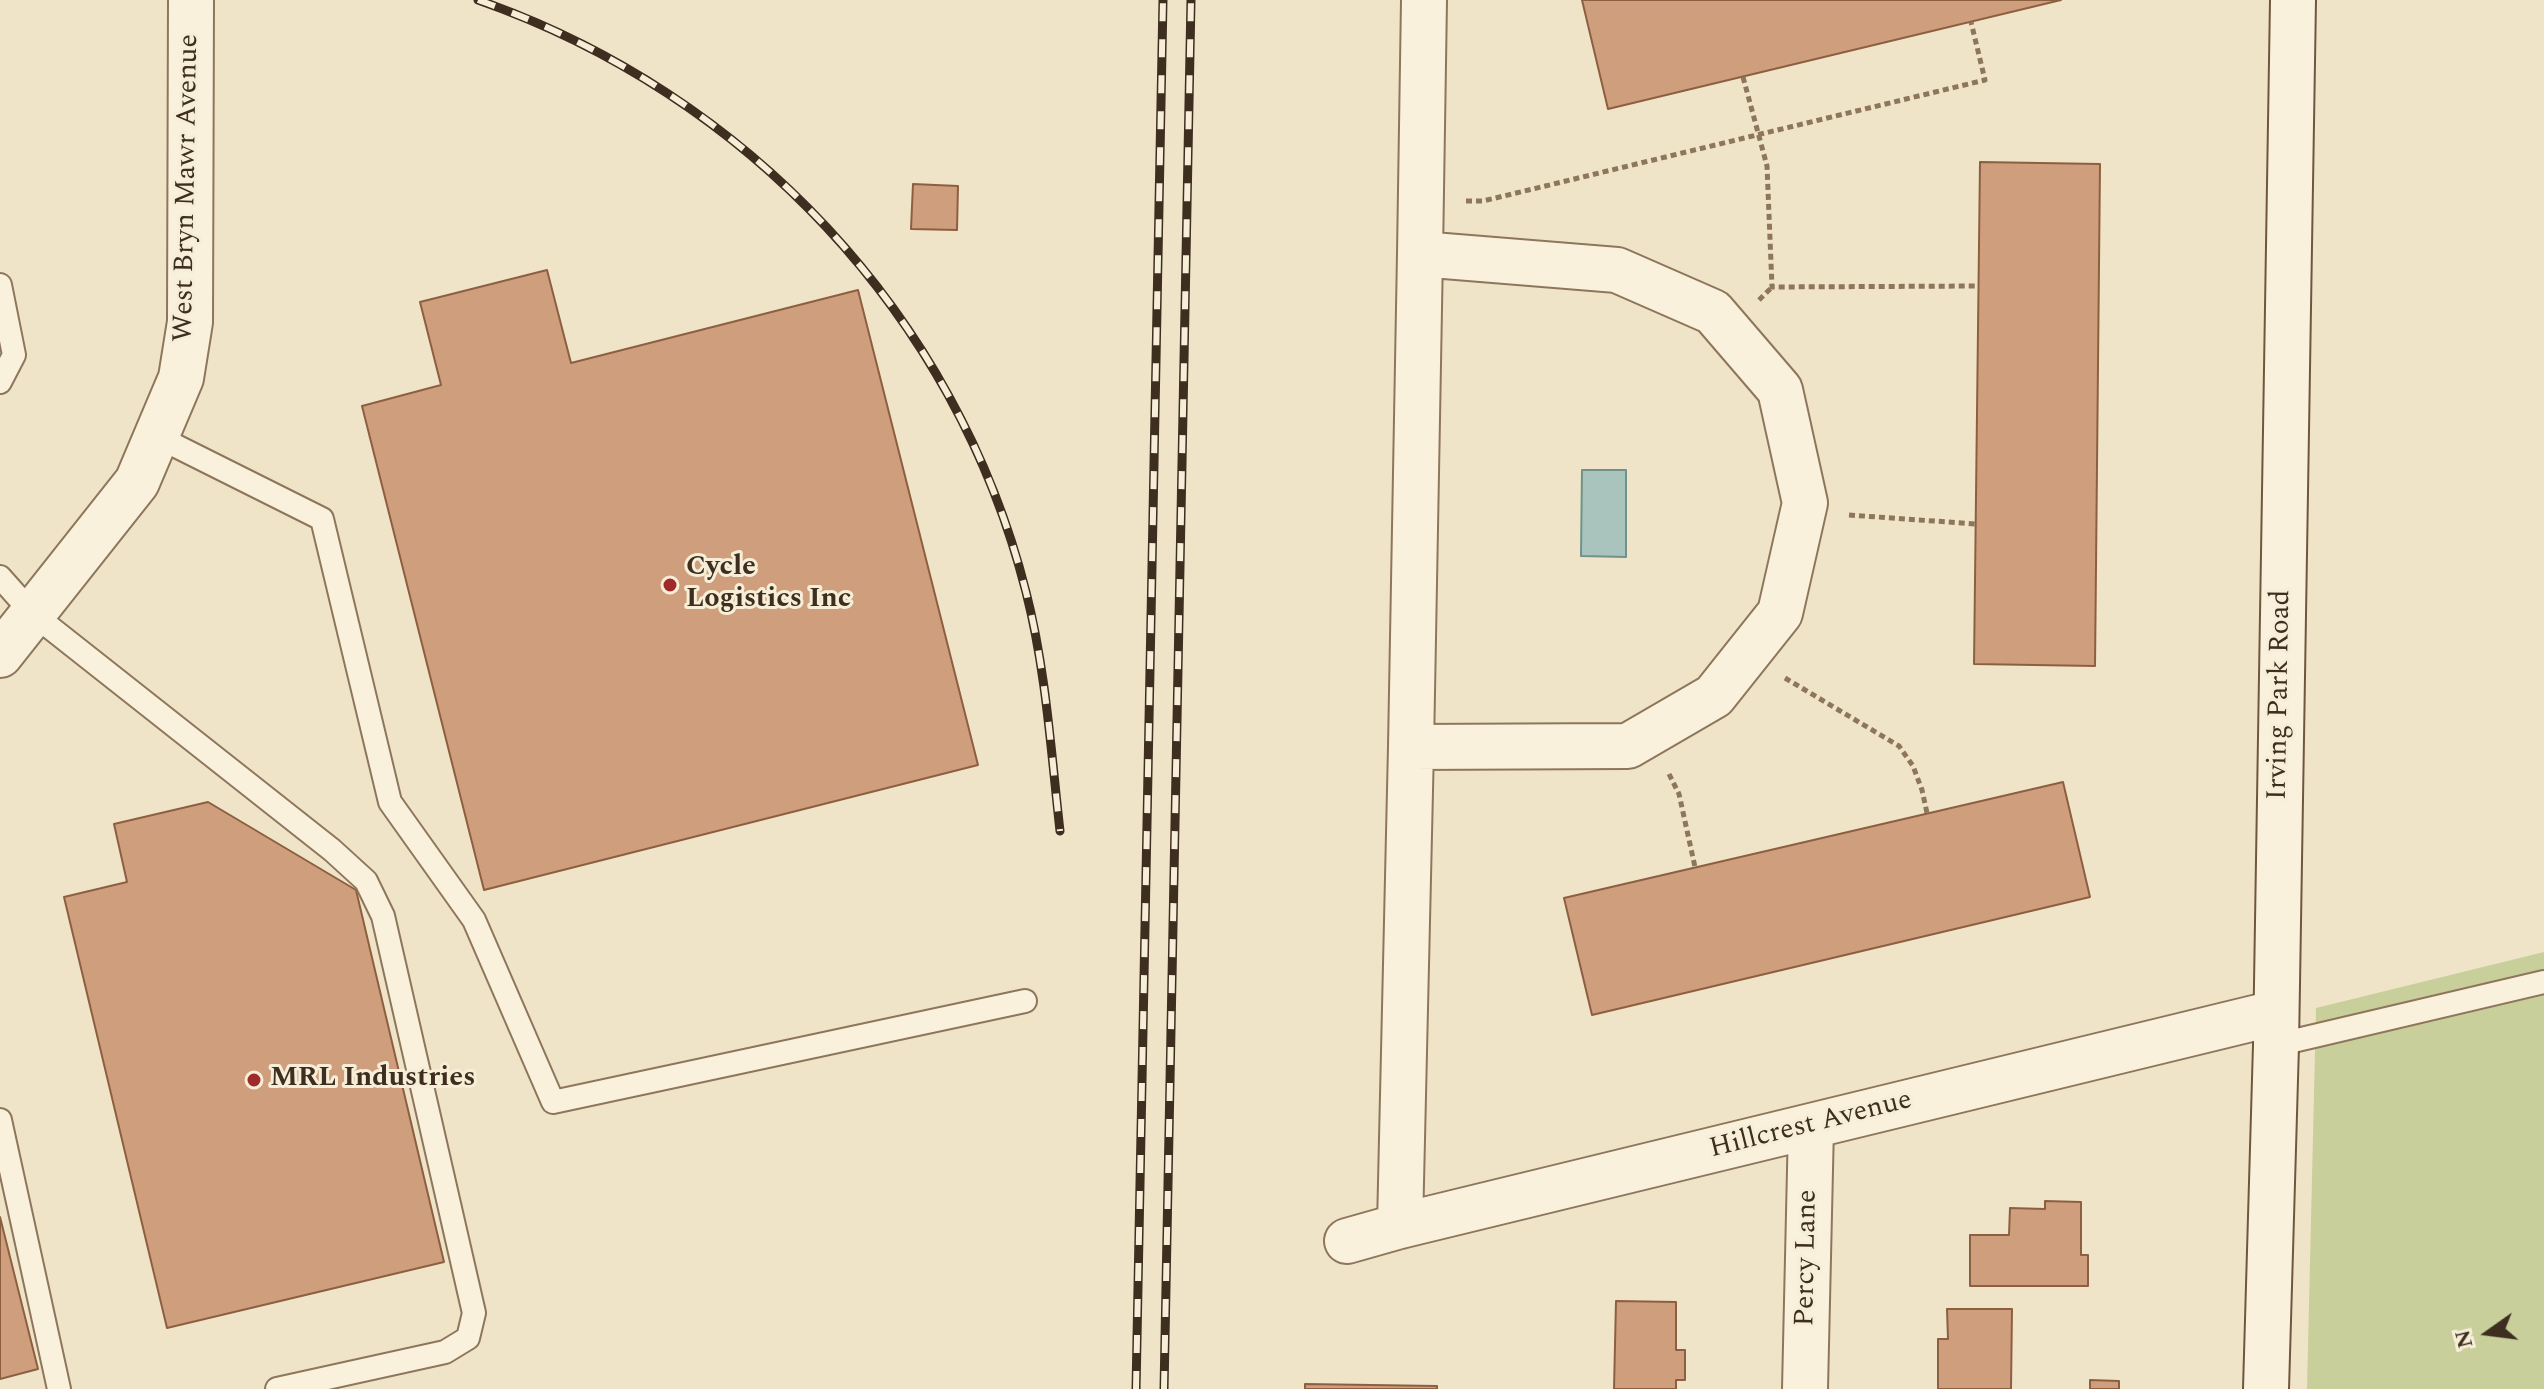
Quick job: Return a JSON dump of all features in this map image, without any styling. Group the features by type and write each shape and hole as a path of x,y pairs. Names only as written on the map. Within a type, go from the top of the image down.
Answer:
{"street":[{"name":"West Bryn Mawr Avenue","path":"0,655 137,482 181,378 190,322 191,0"},
{"path":"1400,1226 1424,0"},
{"name":"Irving Park Road","path":"2266,1389 2276,1029 2293,0"},
{"path":"1411,747 1628,746 1714,696 1780,613 1805,503 1780,390 1713,312 1617,270 1420,254"},
{"name":"Hillcrest Avenue","path":"1347,1241 1811,1126 2276,1029"},
{"name":"Percy Lane","path":"1805,1389 1811,1126"}],"lane":[{"path":"0,285 14,355 0,382"},
{"path":"156,436 322,519 390,802 474,920 553,1102 1025,1001"},
{"path":"0,577 33,614 332,850 366,881 383,916 474,1313 468,1338 445,1352 277,1389"},
{"path":"2276,1029 2544,982"},
{"path":"0,1120 59,1389"}],"path":[{"path":"1421,202 1483,201 1985,80 1971,22"},
{"path":"1743,77 1767,166 1772,287 1978,286"},
{"path":"1803,512 1976,524"},
{"path":"1747,655 1899,746 1913,766 1927,813"},
{"path":"1648,735 1679,794 1695,867"}],"green space":[{"path":"2544,952 2544,1389 2307,1389 2316,1008"}],"water":[{"path":"1582,470 1626,470 1626,557 1581,556"}],"building":[{"path":"1582,0 2061,0 1608,109"},
{"path":"1980,162 2100,164 2095,666 1974,664"},
{"path":"913,184 958,186 957,230 911,229"},
{"name":"Cycle Logistics Inc","path":"547,270 571,363 858,290 978,765 484,890 362,406 441,385 420,302"},
{"path":"2063,782 2090,897 1592,1015 1564,898"},
{"name":"MRL Industries","path":"208,802 356,890 444,1262 167,1328 64,897 127,882 114,824"},
{"path":"2045,1201 2081,1202 2081,1255 2088,1255 2088,1286 1970,1286 1970,1235 2009,1235 2010,1208 2045,1209"},
{"path":"0,1217 38,1369 0,1379"},
{"path":"1616,1301 1676,1302 1676,1350 1685,1350 1685,1380 1676,1380 1676,1389 1614,1389"},
{"path":"1947,1309 2012,1309 2011,1389 1938,1389 1938,1339 1948,1339"},
{"path":"2090,1380 2119,1381 2119,1389 2090,1389"},
{"path":"1305,1384 1437,1386 1437,1389 1305,1389"}],"railway":[{"path":"478,0 576,41 667,93 751,156 827,227 893,308 949,396 993,491 1026,592 1043,681 1060,831"},
{"path":"1136,1389 1163,0"},
{"path":"1164,1389 1191,0"}],"place":[{"name":"Cycle Logistics Inc","path":"670,585"},
{"name":"MRL Industries","path":"254,1080"}]}
